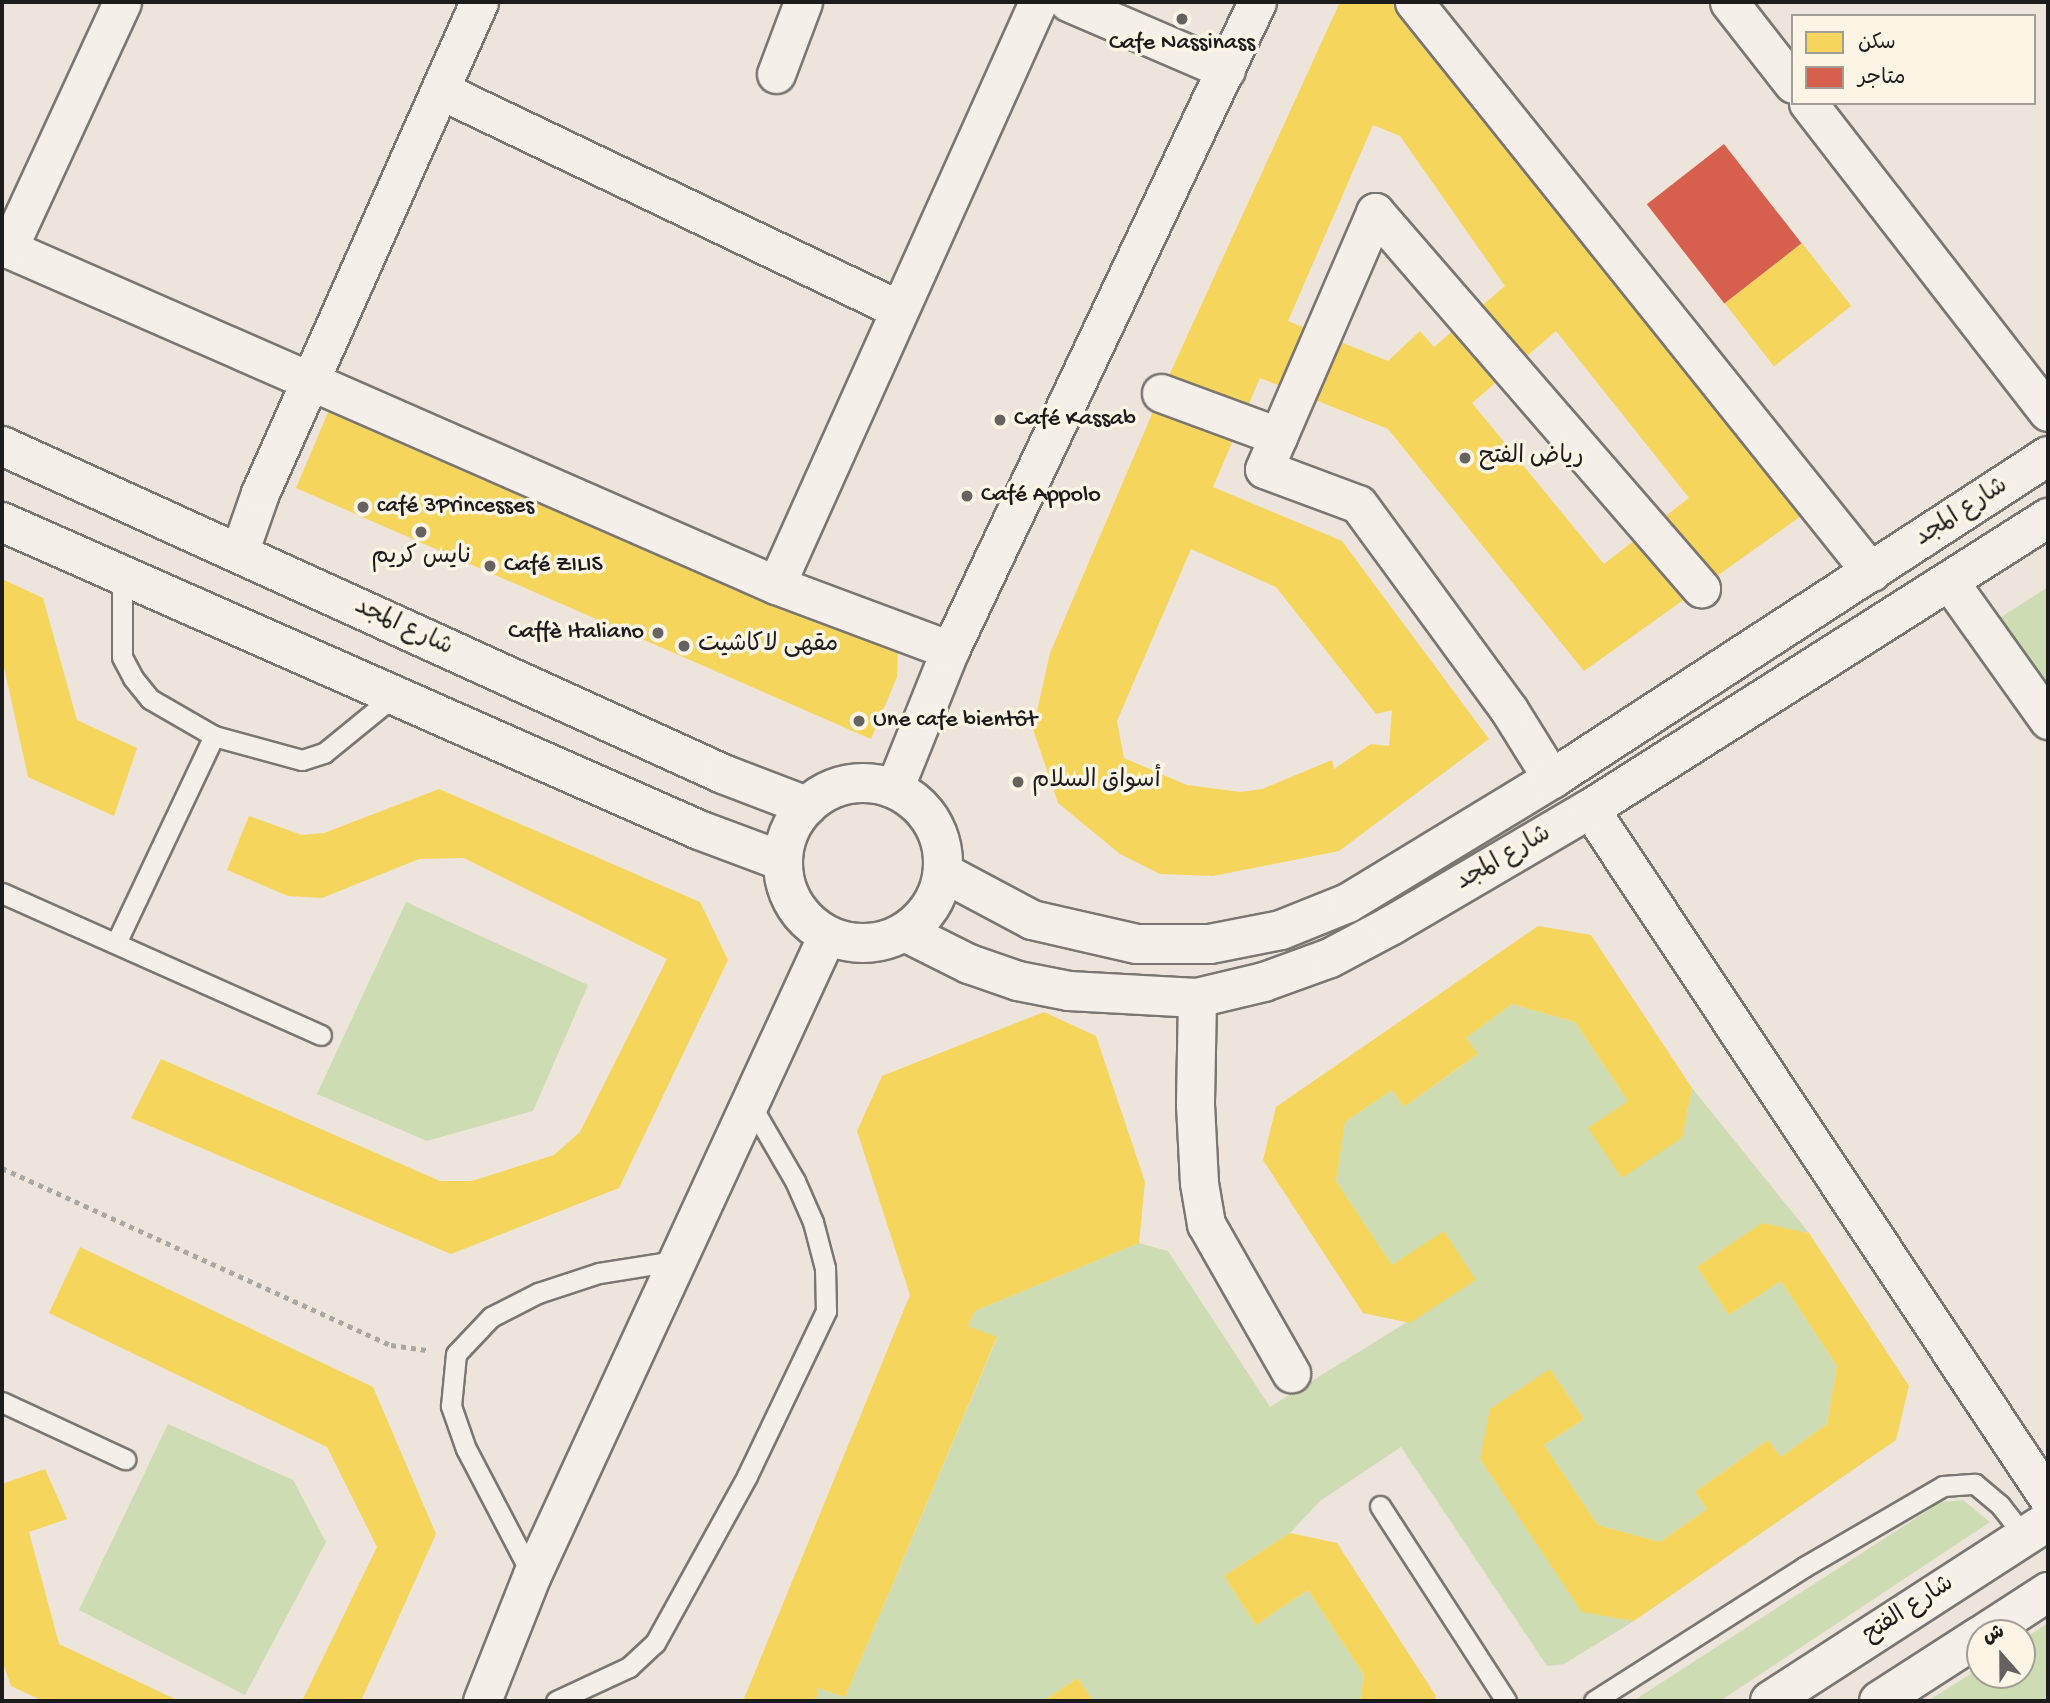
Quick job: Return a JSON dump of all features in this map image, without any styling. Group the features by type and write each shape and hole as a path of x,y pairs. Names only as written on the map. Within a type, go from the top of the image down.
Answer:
{"main road":[{"name":"شارع المجد","path":"2,446 723,774 807,806"},
{"name":"شارع المجد","path":"944,873 999,905 1066,931 1137,944 1210,944 1281,930 1348,903 1552,779 2048,456"},
{"name":"شارع المجد","path":"905,932 969,964 1018,981 1094,994 1197,998 1264,982 1330,958 1590,809 2048,518"},
{"path":"2,522 698,830 782,861"},
{"path":"863,783 894,789 916,802 933,822 943,847 944,873 937,897 905,932 880,942 853,943 827,935 803,917 787,891 782,861 794,822 807,806 841,785 863,783"},
{"name":"شارع الفتح","path":"1770,1701 2036,1529"},
{"path":"2007,1619 2048,1592"},
{"path":"1880,1701 1966,1645"}],"street":[{"path":"122,2 5,247 776,585 950,650"},
{"path":"239,553 309,382 442,91 479,2"},
{"path":"775,74 803,2"},
{"path":"776,585 1038,2"},
{"path":"1068,2 1226,70"},
{"path":"894,789 950,650 1257,2"},
{"path":"1414,2 1871,572"},
{"path":"1728,2 1791,81"},
{"path":"442,91 898,309"},
{"path":"1810,105 2048,412"},
{"path":"1552,779 1508,710 1358,504 1264,469 1375,212 1701,588"},
{"path":"1161,393 1278,436"},
{"path":"1949,580 2048,720"},
{"path":"1590,809 2048,1498"},
{"path":"489,1700 532,1575 680,1260 749,1101 827,935"},
{"path":"1197,998 1195,1104 1199,1183 1206,1224 1291,1373"}],"lane":[{"path":"122,576 122,657 133,678 150,699 214,736 302,760 324,753 394,696"},
{"path":"116,943 214,736"},
{"path":"2,893 321,1035"},
{"path":"556,1701 629,1667 655,1643 747,1476 826,1311 824,1268 813,1222 749,1101"},
{"path":"532,1575 466,1450 451,1406 456,1354 491,1317 538,1293 599,1273 680,1260"},
{"path":"2,1402 125,1459"},
{"path":"1594,1701 1804,1567 1942,1486 1975,1484 2036,1529"},
{"path":"1380,1506 1506,1701"}],"path":[{"path":"2,1168 391,1345 456,1354"}],"green space":[{"path":"2048,587 2048,700 1995,621"},
{"path":"406,902 588,985 533,1111 427,1141 317,1094"},
{"path":"1512,1004 1575,1022 1628,1101 1682,1138 1692,1088 1809,1233 1762,1224 1697,1267 1729,1315 1781,1281 1837,1366 1827,1424 1781,1457 1768,1440 1695,1492 1707,1509 1660,1542 1598,1525 1544,1445 1584,1419 1550,1369 1480,1459 1582,1611 1634,1621 1564,1664 1547,1666 1401,1447 1320,1501 1290,1533 1224,1576 1256,1625 1308,1590 1364,1675 1360,1701 1093,1701 1078,1678 1043,1701 816,1701 818,1688 845,1697 997,1338 968,1326 975,1311 1139,1243 1168,1251 1270,1407 1475,1280 1444,1232 1392,1265 1336,1181 1345,1122 1392,1090 1404,1107 1477,1055 1466,1038"},
{"path":"168,1424 293,1480 326,1542 245,1695 79,1610"},
{"path":"1963,1500 1990,1522 1720,1701 1633,1701 1941,1502"},
{"path":"2048,1623 2048,1701 1928,1701 1966,1677 1966,1689 2036,1689 2036,1631"}],"building: سكن":[{"name":"رياض الفتح","path":"1340,2 1394,2 1801,516 1584,671 1388,429 1260,378 1213,487 1342,541 1489,739 1339,851 1213,876 1160,874 1120,854 1058,803 1033,729 1050,653 1161,393","holes":["1373,125 1400,136 1505,286 1434,347 1420,331 1388,361 1288,321","1556,331 1689,498 1604,564 1472,403","1191,549 1276,587 1376,714 1392,710 1389,746 1371,744 1334,769 1332,760 1262,789 1241,792 1187,785 1124,758 1117,721"]},
{"path":"1802,243 1851,306 1774,366 1725,303"},
{"path":"329,410 769,601 898,648 897,677 871,739 296,488"},
{"path":"2,579 43,598 77,720 137,748 114,816 28,777 2,658"},
{"path":"439,789 700,902 728,960 619,1188 451,1254 131,1118 161,1059 440,1181 472,1181 554,1155 580,1132 667,959 464,858 419,859 322,898 288,896 227,870 249,816 302,835 324,833"},
{"path":"1538,926 1591,935 1692,1088 1682,1138 1622,1178 1588,1128 1628,1101 1575,1022 1512,1004 1466,1038 1478,1054 1404,1107 1392,1090 1345,1122 1336,1181 1392,1265 1444,1231 1476,1280 1410,1323 1363,1313 1263,1160 1276,1107"},
{"path":"1044,1012 1096,1036 1145,1182 1139,1243 975,1311 968,1326 997,1337 845,1697 818,1688 816,1701 743,1701 910,1295 857,1131 882,1076"},
{"path":"1762,1223 1809,1233 1909,1386 1896,1440 1634,1621 1582,1612 1480,1459 1490,1409 1550,1369 1584,1419 1544,1445 1598,1525 1660,1542 1707,1509 1695,1492 1768,1440 1781,1457 1827,1424 1837,1366 1781,1281 1729,1315 1697,1267"},
{"path":"80,1247 373,1387 436,1534 361,1701 302,1701 377,1547 327,1447 49,1313"},
{"path":"45,1469 67,1519 29,1532 59,1644 179,1701 43,1701 11,1686 2,1660 2,1484"},
{"path":"1290,1533 1337,1543 1436,1696 1435,1701 1360,1701 1364,1675 1308,1590 1256,1625 1224,1576"},
{"path":"1078,1678 1093,1701 1043,1701"}],"building: متاجر":[{"path":"1724,144 1802,243 1724,304 1647,204"}],"place":[{"name":"Cafe Nassinass","path":"1182,19"},
{"name":"Café Kassab","path":"1000,420"},
{"name":"رياض الفتح","path":"1465,458"},
{"name":"Café Appolo","path":"967,496"},
{"name":"café 3Princesses","path":"363,507"},
{"name":"نايس كريم","path":"421,532"},
{"name":"Café ZILIS","path":"490,566"},
{"name":"Caffè Italiano","path":"658,633"},
{"name":"مقهى لاكاشيت","path":"684,646"},
{"name":"Une cafe bientôt","path":"859,721"},
{"name":"أسواق السلام","path":"1018,782"}]}
